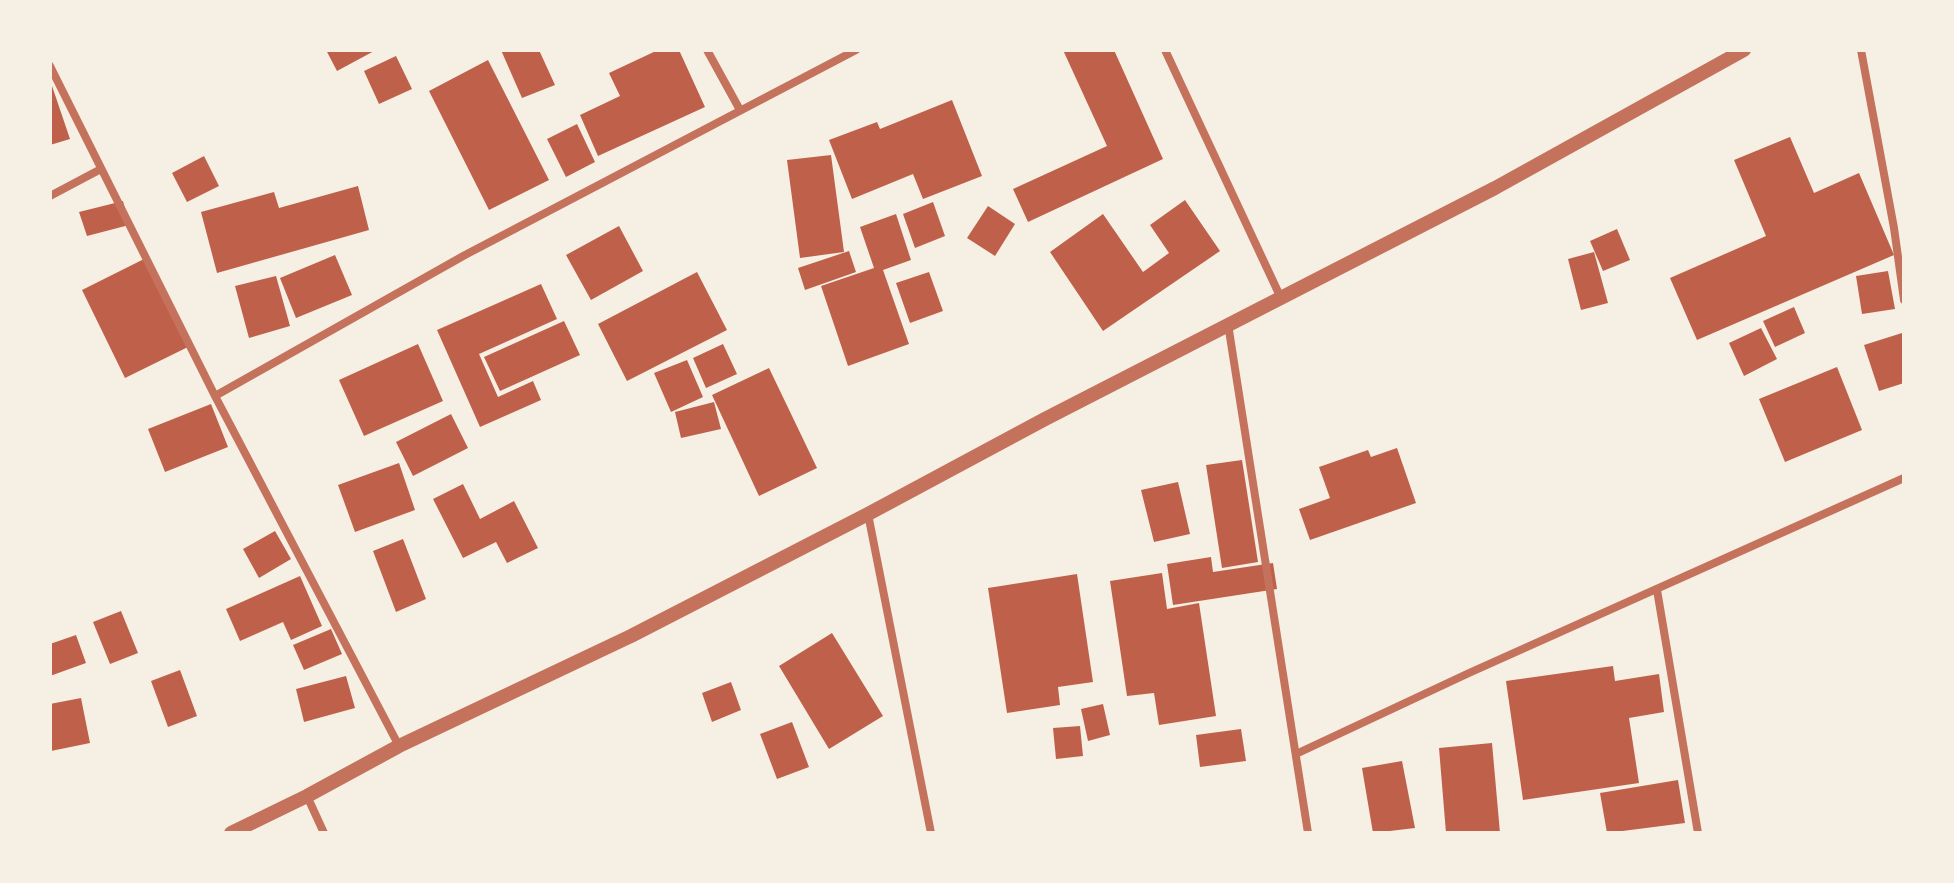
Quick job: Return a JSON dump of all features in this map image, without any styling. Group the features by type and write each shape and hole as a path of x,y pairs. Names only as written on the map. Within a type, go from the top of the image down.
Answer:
{"street":[{"path":"707,50 740,110"},
{"path":"215,396 465,255 856,50"},
{"path":"1165,50 1280,296"},
{"path":"231,833 399,746 631,636 868,514 1280,296 1495,188 1744,50"},
{"path":"1861,50 1904,300"},
{"path":"50,66 215,396 399,746"},
{"path":"50,196 101,169"},
{"path":"1228,324 1308,833"},
{"path":"1296,754 1904,478"},
{"path":"868,514 931,833"},
{"path":"1657,590 1698,833"},
{"path":"307,796 324,833"}],"building":[{"path":"326,50 376,50 337,71"},
{"path":"501,50 539,50 555,85 522,98"},
{"path":"658,50 679,50 705,107 598,156 580,115 620,96 609,73"},
{"path":"1063,50 1114,50 1163,159 1028,222 1013,189 1107,146"},
{"path":"396,56 412,89 379,104 364,71"},
{"path":"488,60 549,180 489,210 429,91"},
{"path":"50,80 70,139 50,145"},
{"path":"952,100 982,176 923,199 913,174 852,199 829,140 877,122 880,129"},
{"path":"577,124 595,162 566,177 547,139"},
{"path":"1790,137 1814,193 1859,173 1894,255 1697,340 1670,278 1766,236 1734,160"},
{"path":"831,155 844,252 800,258 787,160"},
{"path":"204,156 219,186 187,202 172,173"},
{"path":"358,186 369,230 217,273 201,212 274,192 279,208"},
{"path":"1185,200 1220,251 1103,331 1050,252 1103,214 1143,272 1169,253 1150,225"},
{"path":"123,201 129,225 87,236 79,212"},
{"path":"933,202 945,236 915,248 903,214"},
{"path":"988,206 1015,224 995,256 967,238"},
{"path":"896,214 911,260 883,270 909,344 848,366 821,286 874,268 860,227"},
{"path":"619,226 643,271 591,300 566,255"},
{"path":"1617,229 1630,260 1603,271 1590,241"},
{"path":"849,251 856,272 805,290 798,268"},
{"path":"1594,252 1608,303 1581,310 1568,259"},
{"path":"335,255 352,295 296,318 280,278"},
{"path":"146,258 190,346 125,378 82,290"},
{"path":"1888,271 1895,309 1862,314 1856,276"},
{"path":"697,272 727,330 627,381 598,324"},
{"path":"929,272 943,311 910,323 896,283"},
{"path":"276,276 290,326 249,338 235,286"},
{"path":"541,284 557,319 479,354 498,397 533,381 541,400 480,427 437,330"},
{"path":"1794,307 1805,333 1775,347 1763,321"},
{"path":"564,321 580,355 500,391 484,357"},
{"path":"1761,328 1777,359 1744,376 1729,343"},
{"path":"1902,333 1904,383 1879,391 1864,345"},
{"path":"418,344 443,401 364,436 339,380"},
{"path":"723,344 737,374 706,388 693,358"},
{"path":"687,360 703,397 671,412 654,373"},
{"path":"1837,367 1862,430 1785,462 1759,399"},
{"path":"769,368 817,468 759,496 712,395"},
{"path":"714,402 721,429 681,438 675,412"},
{"path":"211,404 228,447 165,472 148,429"},
{"path":"451,414 468,448 413,476 396,442"},
{"path":"1397,448 1416,503 1310,540 1299,509 1330,498 1319,467 1368,450 1371,457"},
{"path":"1242,460 1258,562 1222,568 1206,465"},
{"path":"399,463 415,510 355,532 338,485"},
{"path":"1178,482 1190,534 1154,542 1141,490"},
{"path":"463,484 480,519 514,501 538,548 507,563 496,542 463,558 433,499"},
{"path":"275,531 291,559 259,578 243,549"},
{"path":"403,539 426,599 396,612 373,551"},
{"path":"1211,557 1213,572 1273,563 1277,589 1173,605 1167,564"},
{"path":"1162,573 1167,609 1199,603 1216,716 1159,725 1154,693 1127,696 1110,581"},
{"path":"1077,574 1093,682 1058,687 1060,705 1007,713 988,588"},
{"path":"300,576 322,626 291,640 283,622 240,641 226,609"},
{"path":"121,611 138,653 110,664 93,622"},
{"path":"331,629 342,654 304,670 293,645"},
{"path":"832,633 883,716 829,749 779,666"},
{"path":"76,635 86,663 50,676 50,644"},
{"path":"1613,666 1615,681 1659,674 1664,712 1629,718 1639,783 1523,800 1506,681"},
{"path":"180,670 197,716 168,727 151,681"},
{"path":"346,676 355,708 304,722 296,689"},
{"path":"731,682 741,710 712,722 702,693"},
{"path":"81,698 90,743 51,751 50,704"},
{"path":"1103,704 1110,735 1088,741 1081,709"},
{"path":"792,722 809,767 777,779 760,734"},
{"path":"1080,726 1083,756 1056,759 1053,728"},
{"path":"1241,729 1246,761 1200,767 1196,735"},
{"path":"1492,743 1500,833 1446,833 1439,748"},
{"path":"1402,761 1415,828 1373,833 1362,768"},
{"path":"1678,780 1685,823 1607,833 1600,793"}]}
